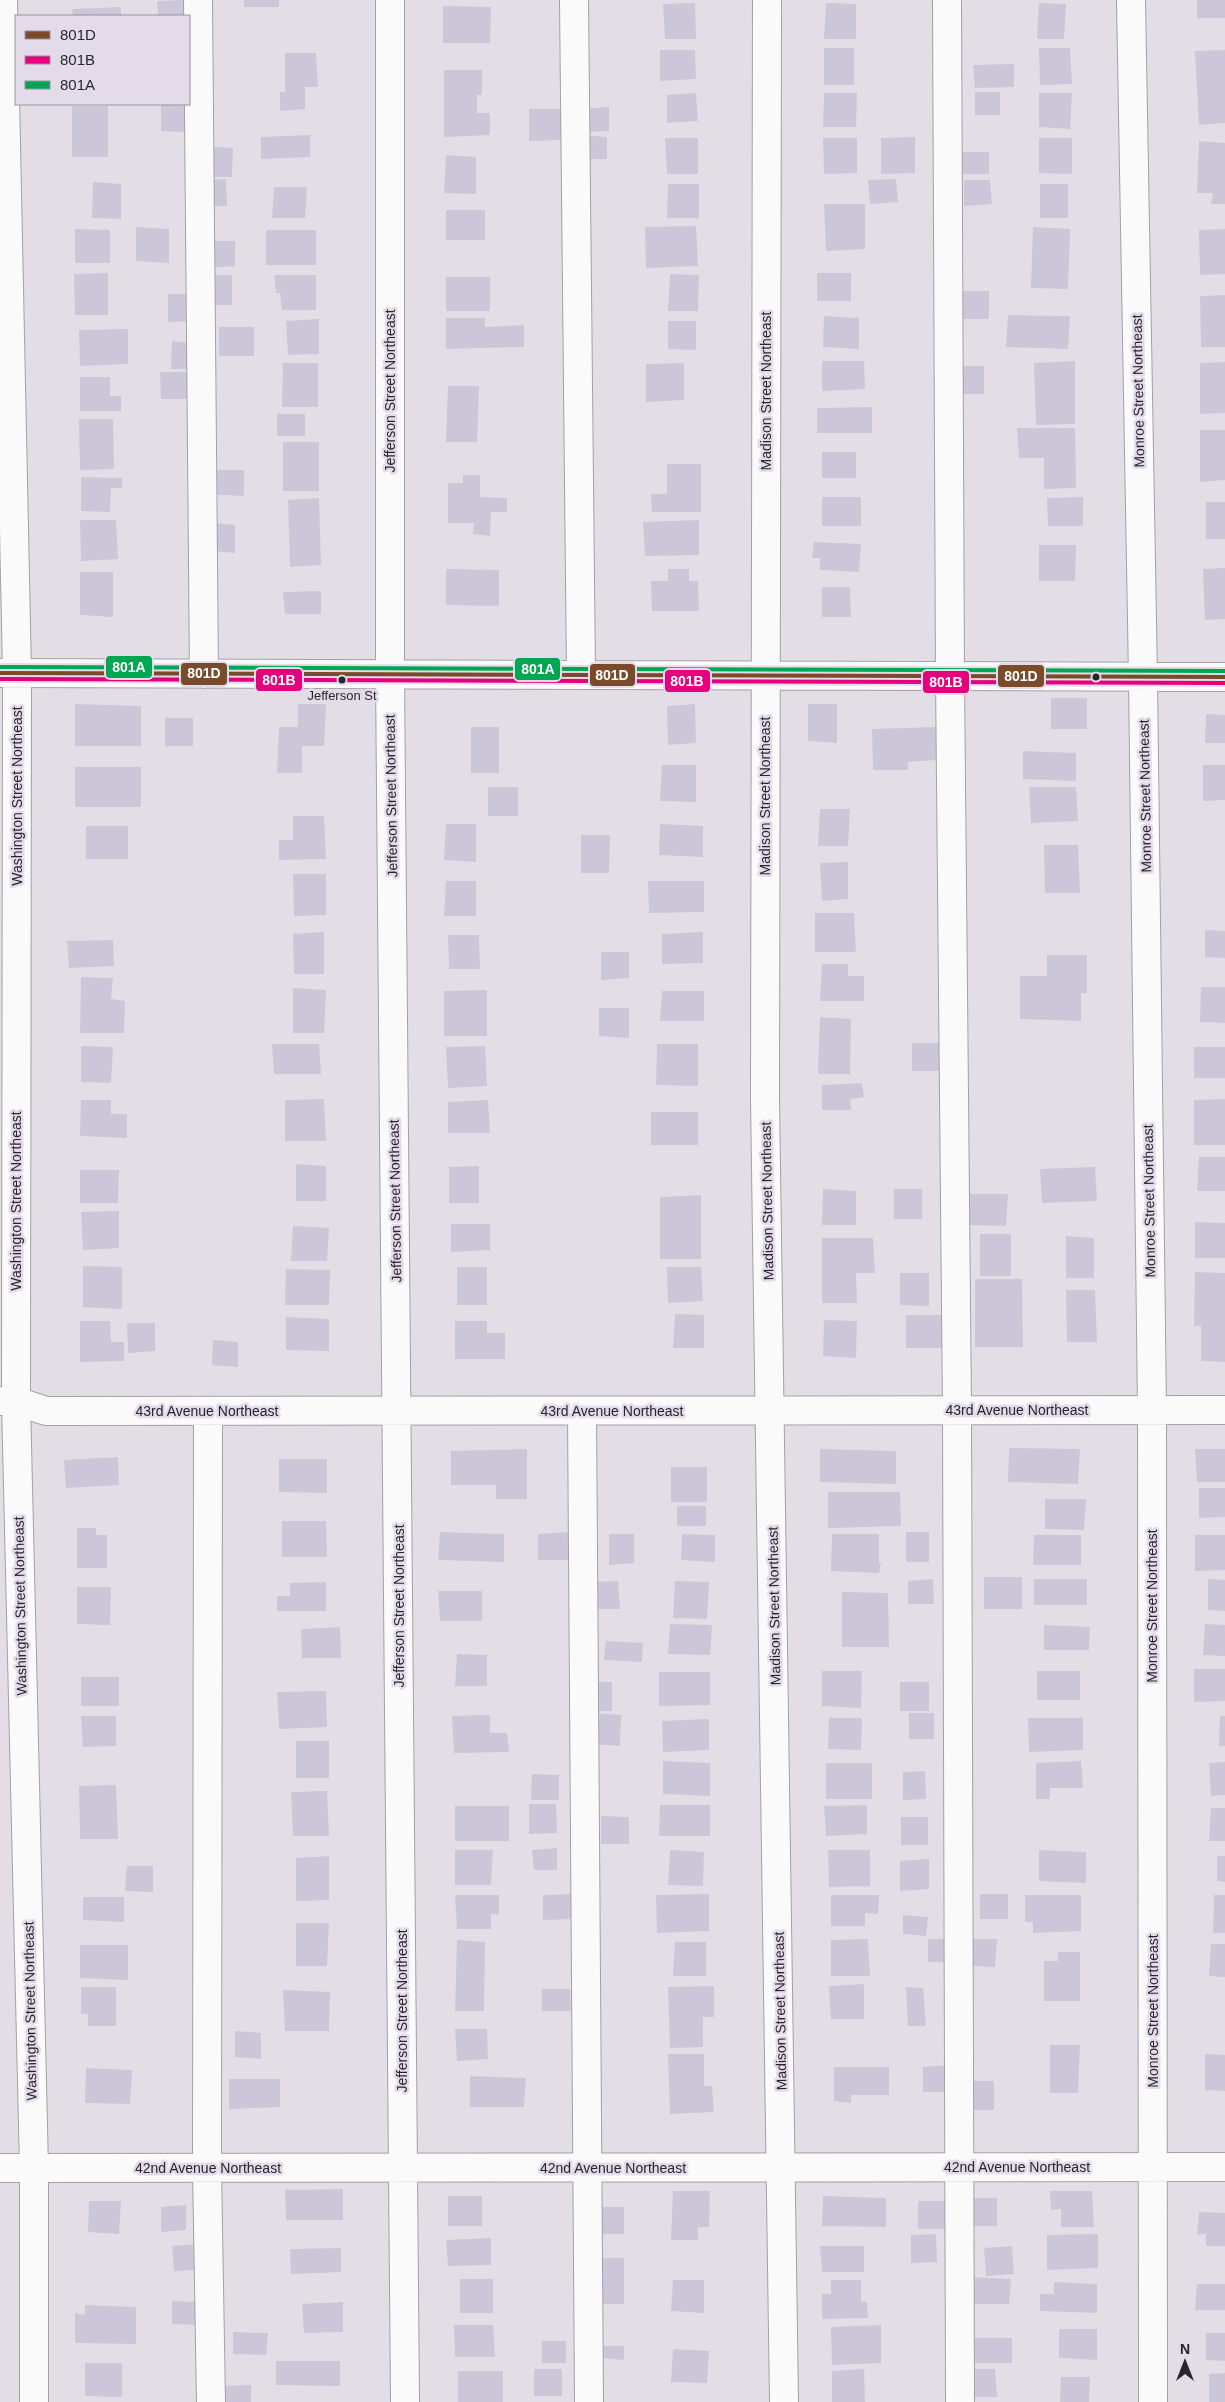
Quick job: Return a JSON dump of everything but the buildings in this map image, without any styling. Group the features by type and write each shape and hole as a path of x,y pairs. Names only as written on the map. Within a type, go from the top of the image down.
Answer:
{"street":[{"name":"Washington Street Northeast","path":"3,0 9,673 8,1401 34,2168 34,2402"},
{"path":"198,0 204,674"},
{"name":"Jefferson Street Northeast","path":"390,0 390,674 406,2402"},
{"path":"574,0 581,675"},
{"name":"Madison Street Northeast","path":"766,0 765,1099 784,2402"},
{"path":"948,0 950,676 957,1410 960,2402"},
{"name":"Monroe Street Northeast","path":"1131,0 1143,677 1152,1410 1153,2402"},
{"path":"9,673 1225,677"},
{"name":"43rd Avenue Northeast","path":"8,1401 46,1411 1225,1410"},
{"path":"208,1411 207,2168 211,2402"},
{"path":"582,1411 590,2402"},
{"name":"42nd Avenue Northeast","path":"0,2168 1225,2166"}],"transit line":[{"name":"801A","path":"0,667 1225,671"},
{"name":"801D","path":"0,673 1225,677"},
{"name":"801B","path":"0,679 1225,683"}],"place":[{"name":"Jefferson St","path":"342,680"}]}
